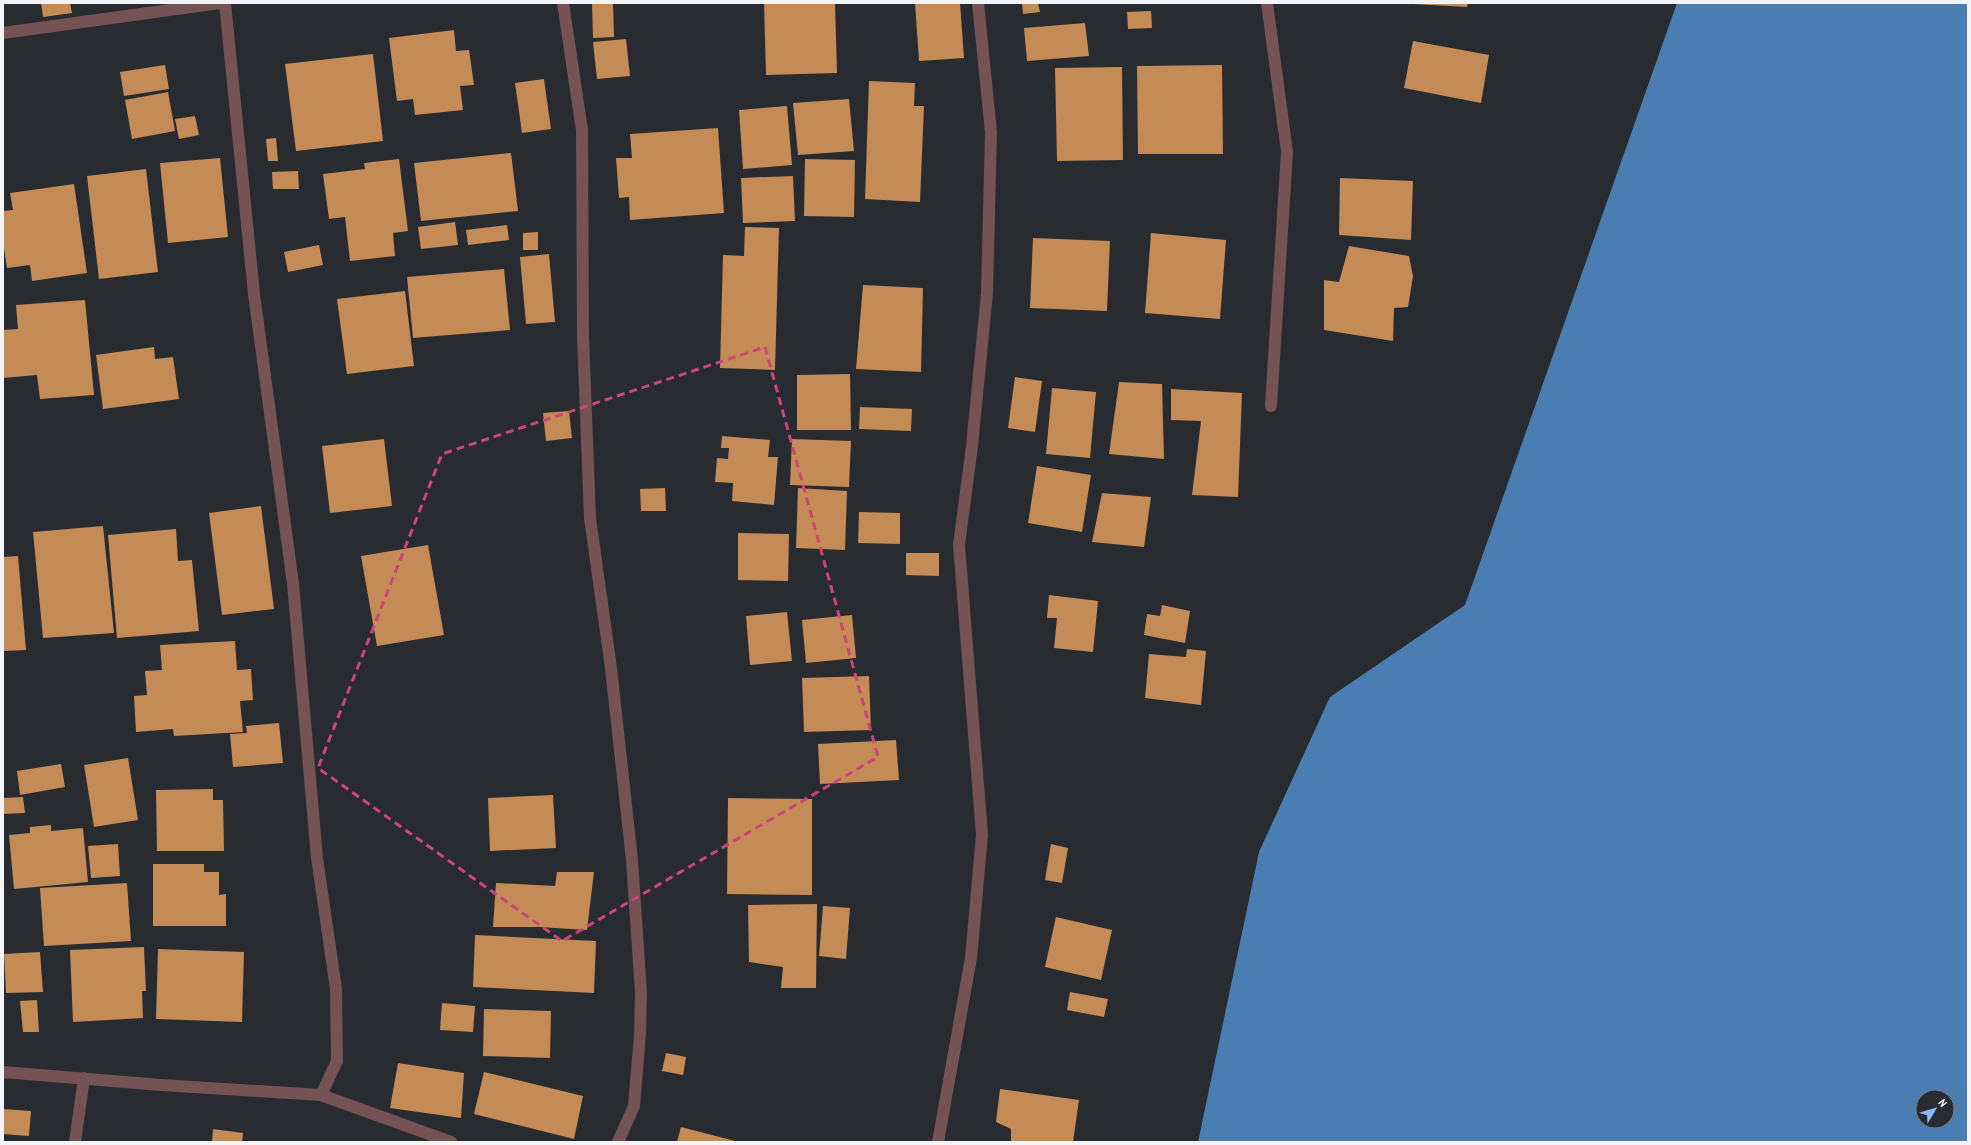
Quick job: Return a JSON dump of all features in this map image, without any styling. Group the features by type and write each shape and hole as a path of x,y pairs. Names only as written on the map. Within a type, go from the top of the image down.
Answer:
{"street":[{"path":"3,33 220,3"},
{"path":"225,3 254,294 293,584 317,858 336,988 337,1061 321,1095"},
{"path":"563,3 582,130 584,337 590,518 611,668 630,845 641,993 640,1035 634,1106 618,1142"},
{"path":"938,1142 971,958 982,835 959,546 972,446 987,293 991,132 978,3"},
{"path":"1267,3 1287,152 1271,406"},
{"path":"3,1072 321,1095 434,1139 451,1142"},
{"path":"75,1142 84,1078"}],"highlighted area":[{"path":"765,347 878,757 562,941 318,768 442,454"}],"water":[{"path":"1677,3 1968,3 1968,1142 1198,1142 1259,852 1330,697 1465,605"}],"building":[{"path":"41,3 70,3 72,13 43,17"},
{"path":"592,3 613,3 614,37 593,38"},
{"path":"764,3 835,3 837,73 766,75"},
{"path":"915,3 960,3 964,58 919,61"},
{"path":"1022,3 1038,3 1040,12 1023,14"},
{"path":"1395,3 1468,3 1467,7"},
{"path":"1151,11 1152,28 1128,29 1127,12"},
{"path":"1085,23 1089,56 1027,61 1024,28"},
{"path":"454,30 456,51 469,50 474,85 460,86 463,110 415,115 413,99 397,101 389,38"},
{"path":"626,39 630,76 597,79 593,42"},
{"path":"1413,41 1489,55 1481,103 1404,88"},
{"path":"373,54 383,141 296,151 285,64"},
{"path":"165,65 169,89 124,96 120,72"},
{"path":"1222,65 1223,154 1138,154 1137,66"},
{"path":"1122,67 1123,160 1057,161 1055,68"},
{"path":"544,79 551,129 522,133 515,83"},
{"path":"869,81 915,83 914,106 924,106 920,202 865,199"},
{"path":"168,92 175,131 132,139 125,100"},
{"path":"849,99 854,151 798,155 793,103"},
{"path":"787,106 792,165 743,169 739,110"},
{"path":"195,116 199,135 179,139 175,119"},
{"path":"718,128 724,213 630,220 629,197 619,198 616,158 632,158 630,134"},
{"path":"276,138 278,161 268,161 266,139"},
{"path":"511,153 518,211 421,221 414,163"},
{"path":"220,158 228,237 168,243 160,163"},
{"path":"399,159 408,231 393,233 395,256 350,261 345,217 329,219 323,174 365,169 364,163"},
{"path":"805,159 855,160 854,217 804,216"},
{"path":"146,169 158,272 99,279 87,176"},
{"path":"298,171 299,189 273,189 272,172"},
{"path":"793,176 795,221 743,223 741,178"},
{"path":"1340,178 1413,181 1411,240 1339,235"},
{"path":"74,184 87,273 32,281 30,265 7,268 3,242 3,211 13,210 10,193"},
{"path":"455,222 458,245 421,249 418,227"},
{"path":"507,225 509,240 468,245 466,230"},
{"path":"745,227 779,228 775,370 720,368 723,255 744,256"},
{"path":"538,232 538,250 523,250 523,233"},
{"path":"1151,233 1226,240 1220,319 1145,313"},
{"path":"1033,238 1110,241 1107,311 1030,308"},
{"path":"319,245 323,265 288,272 284,252"},
{"path":"1349,246 1409,256 1413,276 1408,307 1394,308 1393,341 1324,330 1324,280 1339,282"},
{"path":"549,254 555,322 526,324 520,257"},
{"path":"504,269 510,330 413,338 407,277"},
{"path":"863,285 923,288 921,372 856,369"},
{"path":"405,291 414,366 347,374 337,299"},
{"path":"85,300 94,395 40,399 37,375 3,378 3,330 18,329 16,305"},
{"path":"154,347 155,359 173,357 179,399 103,409 96,355"},
{"path":"850,374 851,430 797,430 797,375"},
{"path":"1015,377 1042,381 1035,432 1008,428"},
{"path":"1119,382 1162,384 1164,459 1109,454"},
{"path":"1052,388 1096,392 1090,458 1046,454"},
{"path":"1171,389 1242,393 1238,497 1192,495 1201,421 1171,420"},
{"path":"860,407 912,409 911,431 859,429"},
{"path":"569,411 572,438 546,441 543,413"},
{"path":"722,436 770,440 768,457 778,457 774,505 732,501 733,483 715,482 717,458 728,459 729,448 721,448"},
{"path":"384,439 392,506 330,513 322,446"},
{"path":"792,439 851,441 849,487 790,485"},
{"path":"1037,466 1091,475 1082,532 1028,523"},
{"path":"665,488 666,511 641,511 640,489"},
{"path":"798,488 847,491 845,550 796,548"},
{"path":"1102,493 1151,497 1144,547 1092,542"},
{"path":"261,506 274,609 222,615 209,513"},
{"path":"859,512 900,513 900,544 858,543"},
{"path":"103,526 114,633 43,638 33,532"},
{"path":"176,529 178,561 192,560 199,631 117,638 108,535"},
{"path":"738,533 789,534 788,581 738,580"},
{"path":"428,545 444,635 377,646 361,556"},
{"path":"906,553 939,553 939,576 906,575"},
{"path":"18,556 26,650 3,651 3,557"},
{"path":"1049,595 1098,601 1093,652 1054,648 1057,618 1047,618"},
{"path":"1162,605 1190,611 1185,643 1144,635 1147,614 1160,616"},
{"path":"787,612 792,661 750,665 746,616"},
{"path":"852,615 856,658 806,663 802,620"},
{"path":"235,641 237,670 251,669 253,700 240,701 243,732 174,736 173,729 136,732 134,696 147,695 145,671 162,670 160,645"},
{"path":"1187,649 1206,651 1201,705 1145,698 1149,654 1186,657"},
{"path":"869,676 871,730 804,732 802,678"},
{"path":"279,723 283,763 233,767 230,734 247,733 246,726"},
{"path":"896,740 899,780 820,784 818,744"},
{"path":"128,758 138,820 94,827 84,765"},
{"path":"61,764 65,787 20,795 17,771"},
{"path":"213,789 213,800 223,800 224,851 157,851 156,790"},
{"path":"553,795 556,848 490,851 488,798"},
{"path":"23,797 25,813 3,814 3,798"},
{"path":"728,798 812,799 812,895 727,894"},
{"path":"51,825 51,831 83,828 88,882 14,889 9,835 30,833 30,827"},
{"path":"118,844 120,876 91,878 88,846"},
{"path":"1051,844 1068,848 1062,883 1045,880"},
{"path":"153,864 204,864 204,872 219,872 219,895 226,894 226,926 153,926"},
{"path":"557,872 594,872 587,930 539,927 493,927 496,883 555,886"},
{"path":"127,883 131,941 44,946 40,888"},
{"path":"817,904 816,988 781,988 783,967 749,962 748,905"},
{"path":"823,906 850,908 846,959 819,956"},
{"path":"1056,917 1112,930 1101,980 1045,967"},
{"path":"475,935 596,941 594,993 473,987"},
{"path":"144,947 146,991 142,991 143,1018 73,1022 70,950"},
{"path":"158,949 244,952 242,1022 156,1019"},
{"path":"40,952 43,992 6,993 4,954"},
{"path":"1070,992 1108,999 1104,1017 1067,1010"},
{"path":"37,1000 39,1032 23,1032 20,1001"},
{"path":"442,1003 475,1006 473,1032 440,1030"},
{"path":"484,1009 551,1011 550,1058 483,1056"},
{"path":"666,1053 686,1057 683,1075 662,1071"},
{"path":"398,1063 464,1073 461,1118 390,1108"},
{"path":"484,1072 583,1096 574,1139 474,1114"},
{"path":"1000,1089 1079,1100 1073,1142 1011,1142 1011,1129 996,1122"},
{"path":"3,1109 31,1111 29,1136 3,1134"},
{"path":"681,1127 735,1141 735,1142 677,1142"},
{"path":"213,1129 243,1133 242,1142 212,1142"}]}
